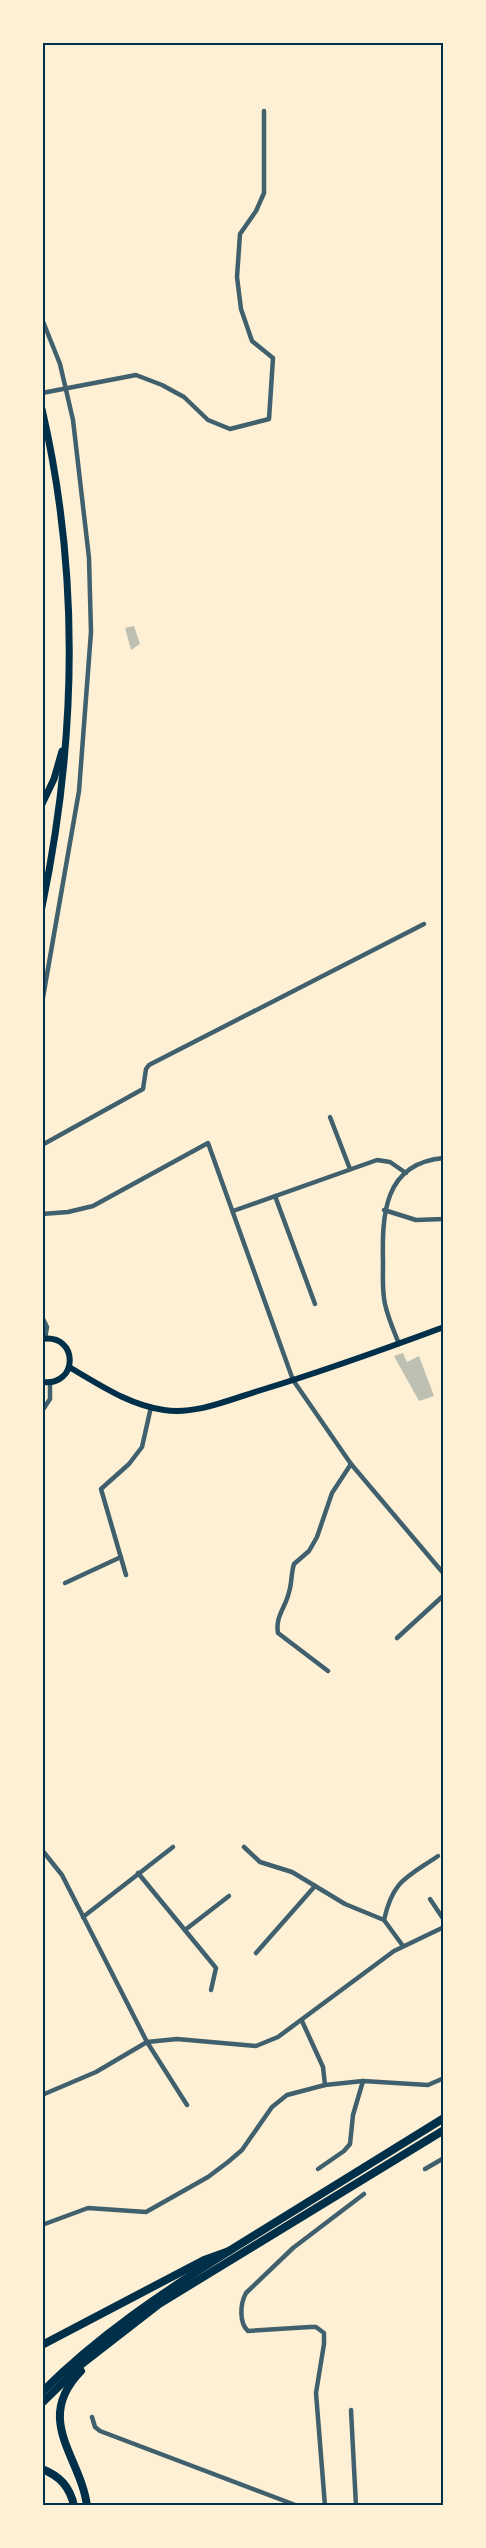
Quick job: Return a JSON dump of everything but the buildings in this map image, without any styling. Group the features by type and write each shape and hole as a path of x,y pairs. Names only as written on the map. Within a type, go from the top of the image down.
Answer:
{"highway":[{"path":"42,2392 83,2353 120,2324 229,2251 444,2118"},
{"path":"42,2403 83,2363 171,2296 444,2130"},
{"path":"42,2345 204,2260 229,2251"},
{"path":"87,2506 83,2488 61,2431 60,2412 68,2387 88,2364 118,2338 204,2278"},
{"path":"42,2469 61,2479 72,2495 74,2506"}],"main road":[{"path":"42,409 53,462 66,558 69,655 66,737 56,833 42,907"},
{"path":"42,804 54,779 66,737"},
{"path":"69,1367 115,1394 151,1407 174,1411 206,1407 294,1380 444,1327"},
{"path":"42,1382 50,1383 60,1379 69,1367 70,1356 65,1346 56,1340 44,1339"}],"street":[{"path":"42,393 136,375 184,397 208,420 230,429 268,419 273,358 252,341 241,309 237,277 240,234 256,211 264,193 264,111"},
{"path":"42,319 68,389 89,558 91,633 79,791 42,1003"},
{"path":"42,1145 143,1089 146,1069 149,1065 424,924"},
{"path":"330,1117 350,1169"},
{"path":"42,1214 81,1210 93,1206 208,1143 294,1380 351,1464 444,1574"},
{"path":"399,1344 384,1298 384,1210 393,1190 406,1173 424,1162 444,1158"},
{"path":"232,1211 350,1169 384,1160 406,1173"},
{"path":"275,1196 315,1304"},
{"path":"384,1210 416,1220 444,1219"},
{"path":"42,1317 47,1327 44,1339"},
{"path":"42,1411 50,1399 50,1383"},
{"path":"126,1575 101,1489 129,1464 142,1447 151,1407"},
{"path":"328,1671 278,1633 277,1628 279,1613 289,1593 294,1564 299,1557 309,1551 317,1537 332,1493 351,1464"},
{"path":"65,1583 121,1557"},
{"path":"397,1638 444,1595"},
{"path":"83,1917 173,1846"},
{"path":"244,1847 260,1862 292,1872 345,1904 384,1920 403,1946"},
{"path":"42,1850 62,1875 147,2042 187,2105"},
{"path":"384,1920 389,1897 393,1890 405,1878 438,1856"},
{"path":"138,1873 216,1968 211,1990"},
{"path":"256,1953 315,1886"},
{"path":"185,1930 229,1896"},
{"path":"430,1899 444,1920"},
{"path":"42,2095 72,2084 147,2042 177,2039 256,2046 278,2037 403,1946 444,1927"},
{"path":"303,2020 323,2067 326,2085"},
{"path":"42,2225 88,2208 146,2212 208,2176 242,2150 279,2100 297,2092 326,2085 363,2081 428,2085 444,2078"},
{"path":"318,2169 350,2144 356,2103 363,2088 363,2081"},
{"path":"425,2169 444,2158"},
{"path":"326,2506 316,2393 324,2333 316,2327 248,2331 243,2325 242,2303 246,2293 293,2248 364,2194"},
{"path":"351,2409 356,2506"},
{"path":"92,2417 95,2427 100,2431 298,2506"}]}
